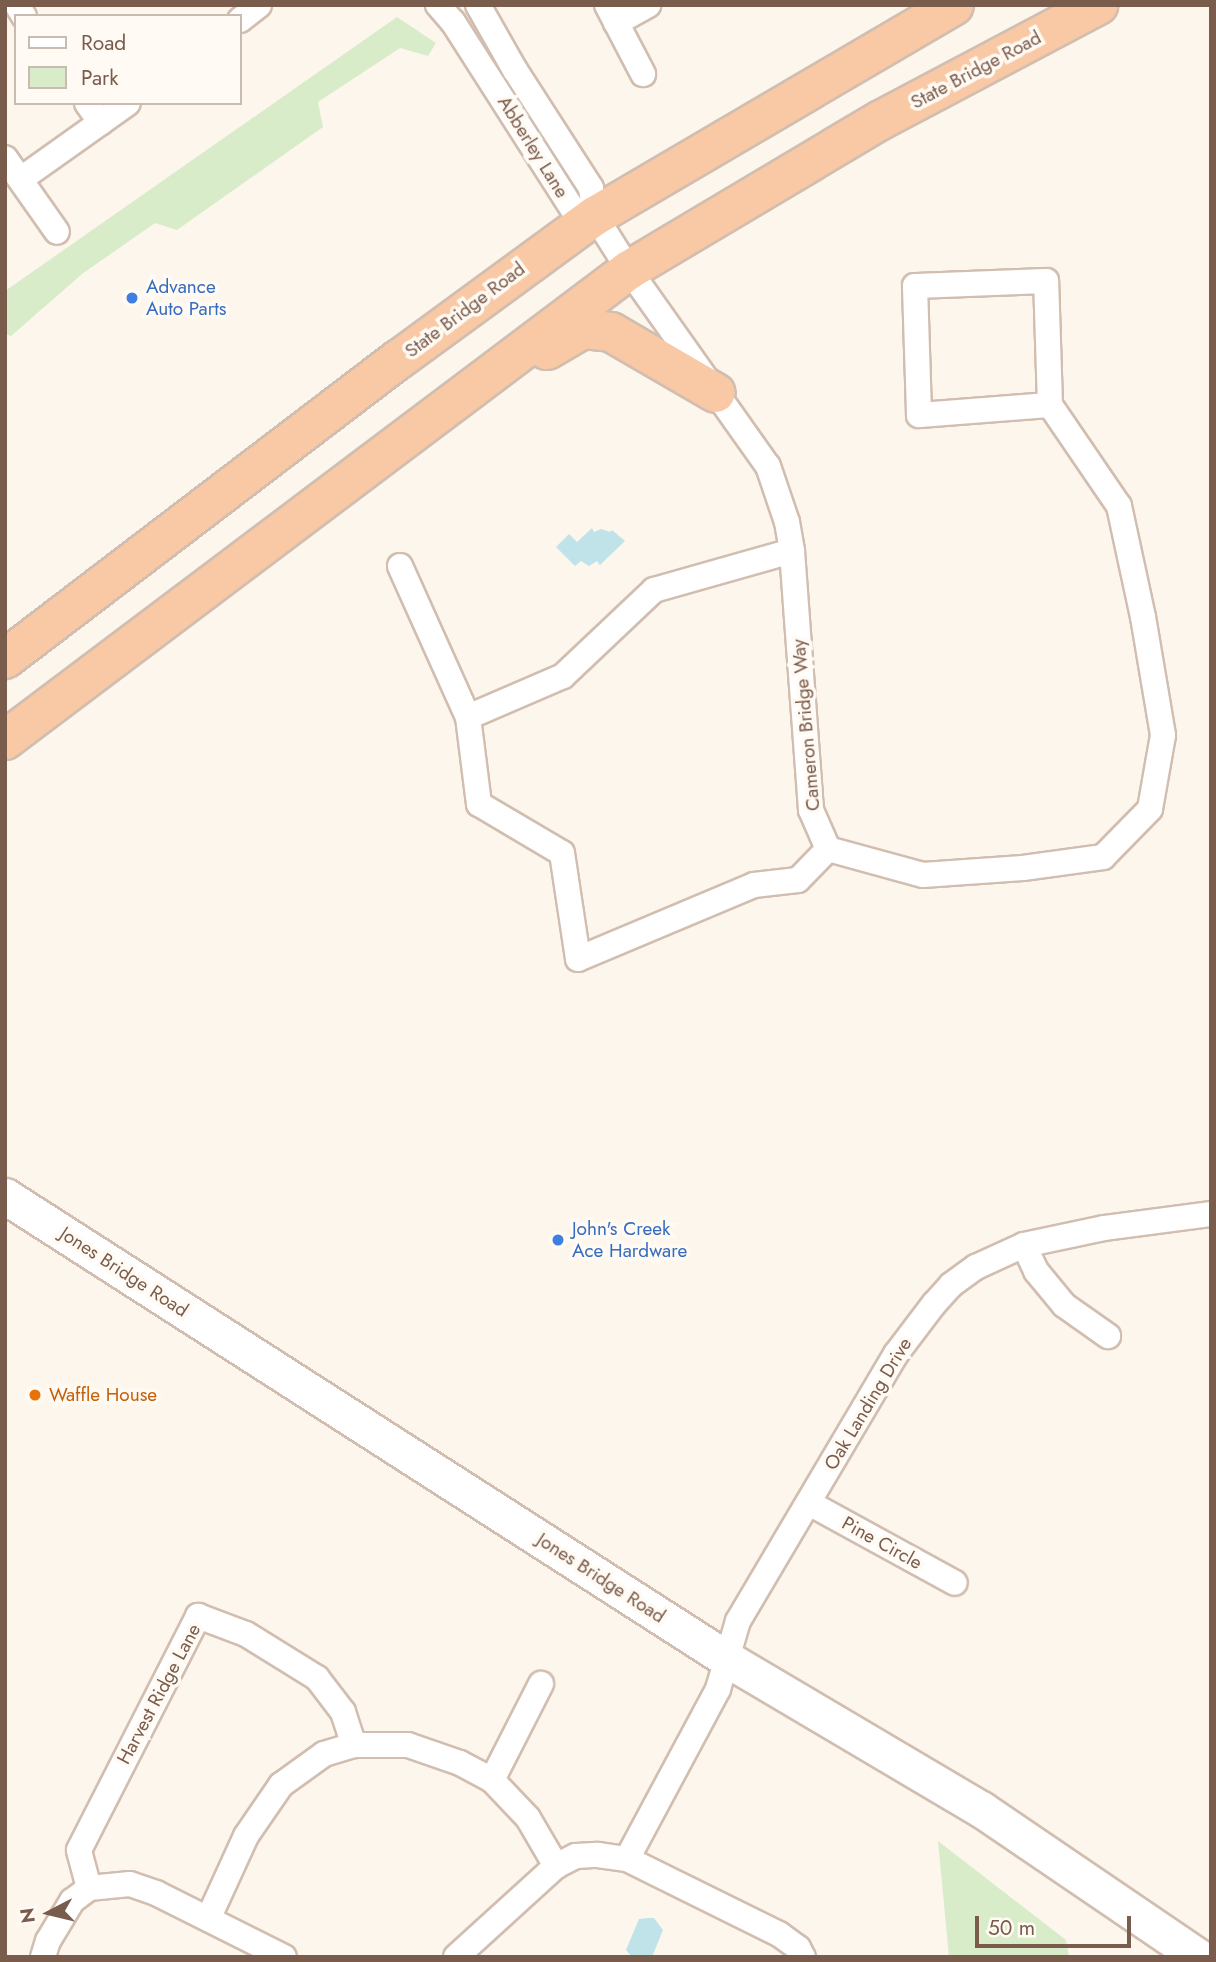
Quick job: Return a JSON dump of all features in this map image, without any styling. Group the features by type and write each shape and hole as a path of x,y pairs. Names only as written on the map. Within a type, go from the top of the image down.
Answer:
{"highway":[{"name":"State Bridge Road","path":"5,659 398,360 595,216 954,5"},
{"name":"State Bridge Road","path":"5,740 401,439 629,270 881,120 1098,5"},
{"name":"State Bridge Road","path":"401,439 421,437 444,426 559,342 583,329 611,332 716,393"}],"main road":[{"name":"Jones Bridge Road","path":"9,1207 727,1659 981,1809 1199,1957"}],"street":[{"path":"242,18 259,5"},
{"name":"Abberley Lane","path":"438,5 453,22 572,208 595,216 591,188 515,70 478,5"},
{"path":"643,74 612,14 648,5"},
{"path":"21,180 94,113 121,105"},
{"path":"5,158 57,232"},
{"name":"Cameron Bridge Way","path":"595,216 629,270 768,466 788,522 811,810 828,849"},
{"path":"400,566 468,717 479,804 562,853 578,959 754,885 798,880 828,849 923,875 1023,868 1103,857 1150,809 1163,735 1143,617 1119,506 1050,405 1046,281 915,286 919,415 1050,405"},
{"path":"468,717 563,676 654,590 792,551"},
{"name":"Oak Landing Drive","path":"727,1659 738,1621 896,1354 951,1285 976,1266 1024,1245 1104,1228 1211,1214"},
{"path":"1024,1245 1036,1271 1064,1305 1108,1336"},
{"name":"Pine Circle","path":"809,1503 955,1583"},
{"name":"Harvest Ridge Lane","path":"89,1888 79,1850 198,1616 246,1634 317,1678 343,1712 354,1745"},
{"path":"626,1859 718,1689 727,1659"},
{"path":"492,1780 541,1684"},
{"path":"209,1917 246,1836 281,1785 324,1755 354,1745 408,1745 460,1763 492,1780 528,1818 556,1866"},
{"path":"456,1957 556,1866 576,1856 598,1854 626,1859 779,1934 798,1948 803,1957"},
{"path":"43,1957 48,1941 72,1901 89,1888 130,1884 209,1917 284,1957"}],"green space":[{"path":"397,17 436,43 428,56 400,48 318,102 323,127 177,230 155,223 82,274 11,336 5,334 5,291"},
{"path":"938,1841 1066,1940 1069,1957 949,1957"}],"water":[{"path":"592,528 594,532 601,529 610,532 612,530 625,541 600,565 597,561 589,566 581,561 575,566 556,547 569,534 577,542"},
{"path":"654,1918 663,1930 652,1957 632,1957 626,1950 639,1919"}],"place":[{"name":"Advance Auto Parts","path":"132,298"},
{"name":"John's Creek Ace Hardware","path":"558,1240"},
{"name":"Waffle House","path":"35,1395"}]}
